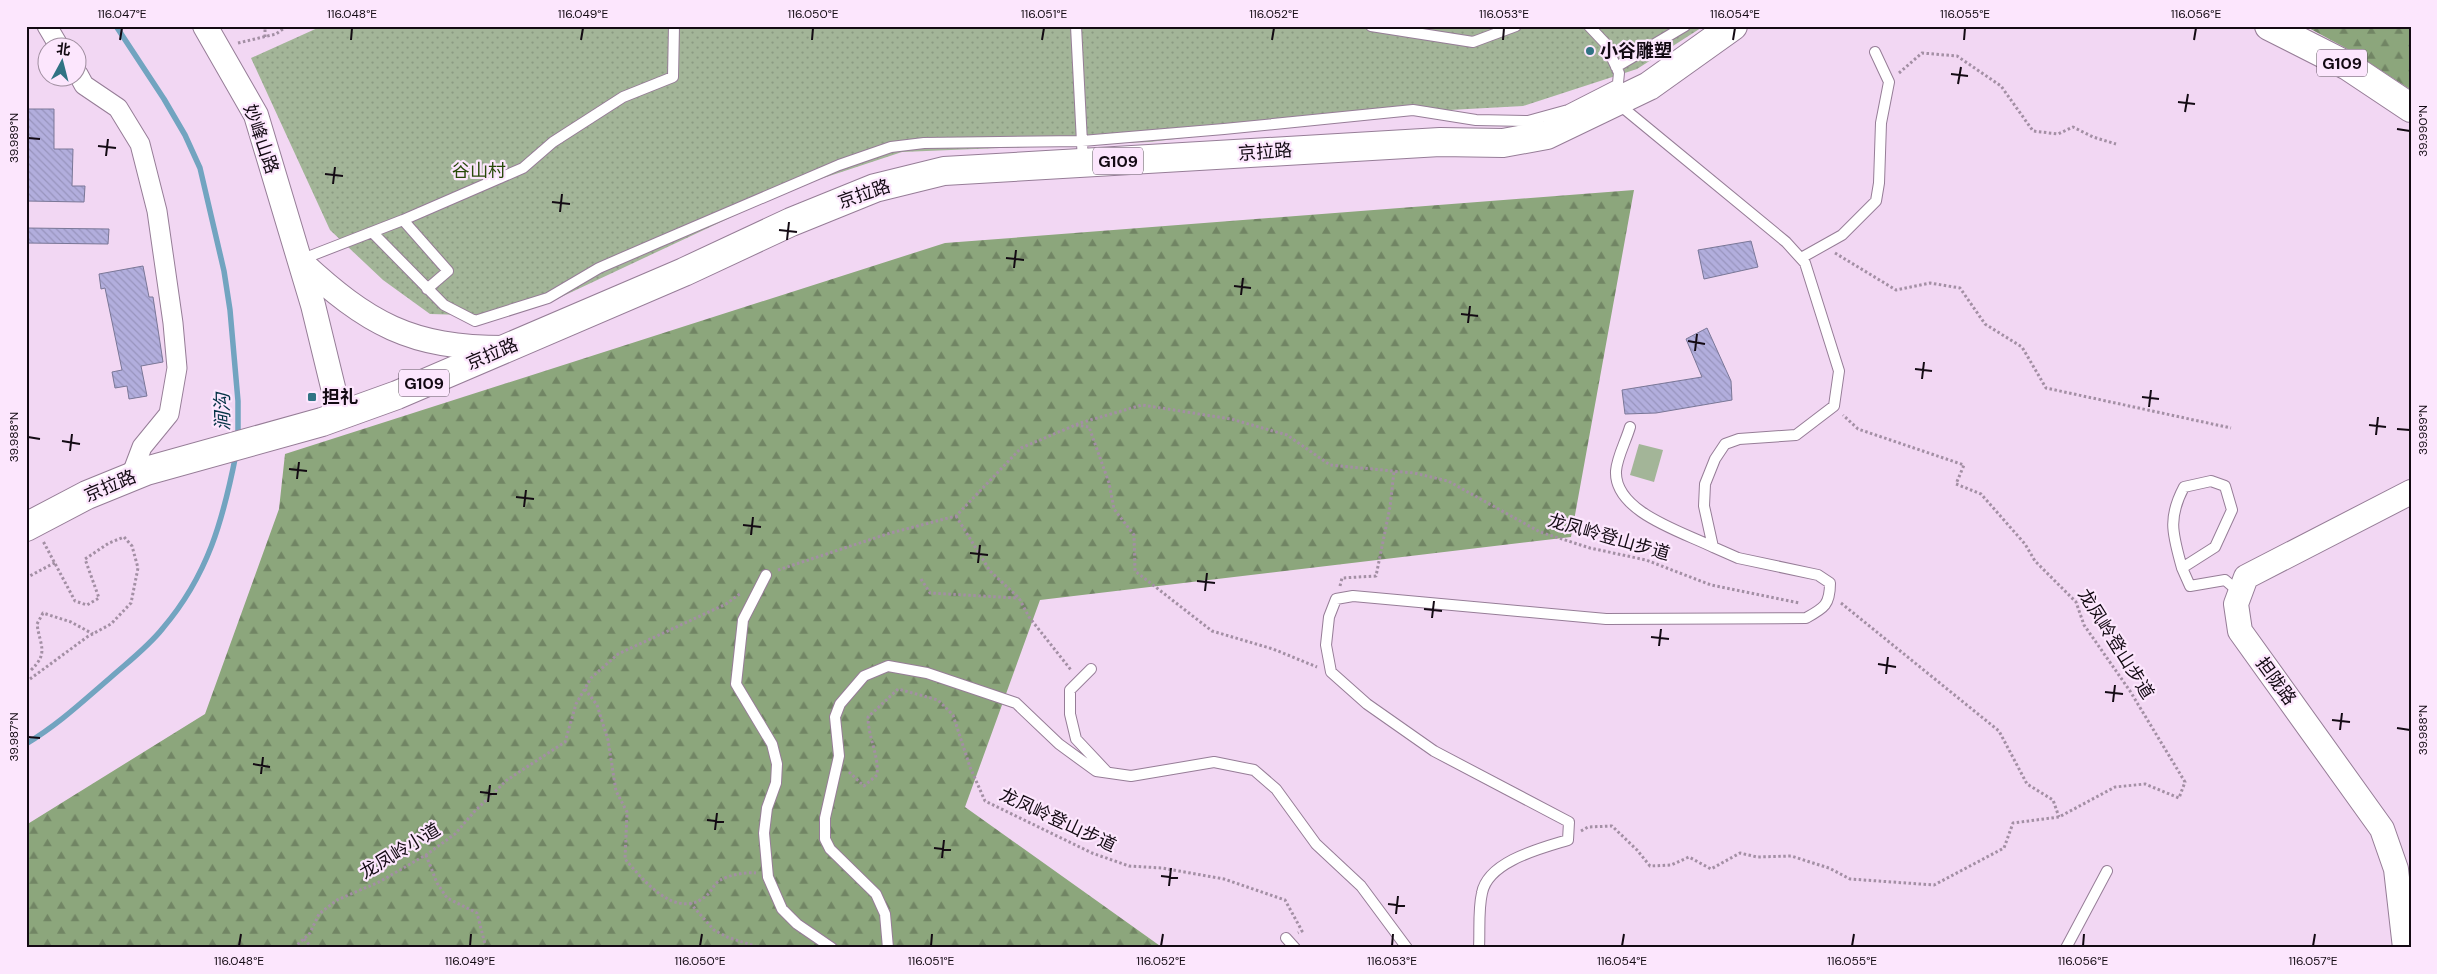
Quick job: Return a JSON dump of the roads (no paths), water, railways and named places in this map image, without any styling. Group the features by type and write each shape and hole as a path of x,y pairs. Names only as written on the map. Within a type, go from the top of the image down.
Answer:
{"highway":[{"name":"京拉路","path":"30,525 87,494 131,476 331,419 507,348 684,272 791,222 875,188 944,171 1083,152 1440,142 1502,143 1547,135 1617,93 1649,86 1733,26"},
{"name":"G109","path":"2269,26 2348,66 2411,108"}],"street":[{"path":"46,26 54,38"},
{"name":"妙峰山路","path":"210,34 256,115 313,305 331,419"},
{"path":"88,88 118,108 140,144 157,211 173,323 177,368 169,414 142,447 131,476"},
{"path":"300,260 351,306 392,330 418,339 449,346 507,348"},
{"name":"担陇路","path":"2406,948 2396,869 2382,829 2240,631 2236,604 2246,577 2411,492"}],"lane":[{"path":"300,260 373,233 522,168 554,142 623,97 673,77 674,26"},
{"path":"373,233 427,290 444,305 475,321 548,298 599,268 839,165 891,147 924,143 1083,152 1076,26"},
{"path":"1371,26 1473,42 1516,26"},
{"path":"1589,26 1605,43 1616,67 1618,73 1617,93 1786,242 1805,263 1839,371 1834,406 1796,435 1739,440 1725,444 1715,459 1705,484 1704,506 1713,546"},
{"path":"1616,67 1685,26"},
{"path":"1801,258 1842,235 1876,201 1879,182 1881,123 1890,82 1875,52"},
{"path":"403,220 448,271 427,290"},
{"path":"1479,948 1482,891 1494,872 1519,856 1568,840 1569,822 1434,751 1367,704 1331,672 1326,645 1329,617 1336,598 1353,596 1606,619 1806,618 1824,608 1830,595 1830,583 1818,575 1738,558 1638,511 1620,492 1616,471 1630,427"},
{"path":"2182,568 2215,547 2232,510 2225,486 2211,481 2184,487 2176,502 2172,530 2182,568 2190,586 2225,580 2240,593"},
{"path":"766,575 743,620 736,684 772,744 777,764 776,783 767,808 764,833 768,878 782,909 797,924 832,948"},
{"path":"888,948 885,914 876,894 830,849 825,839 825,818 839,756 835,717 840,704 864,676 888,666 926,673 1016,703 1059,744 1096,771 1131,776 1214,762 1254,770 1276,788 1316,844 1362,886 1407,948"},
{"path":"1091,669 1070,690 1070,714 1076,738 1107,772"},
{"path":"2066,948 2107,871"},
{"path":"1286,938 1295,948"}],"waterway":[{"name":"涧沟","path":"116,26 164,99 185,135 200,168 224,271 230,310 238,401 238,437"},
{"name":"涧沟","path":"26,744 49,729 138,654 157,635 179,608 192,588 212,546 236,454"}],"place":[{"name":"小谷雕塑","path":"1590,51"},
{"name":"担礼","path":"312,397"}],"park label":[{"name":"谷山村","path":"479,171"}]}
